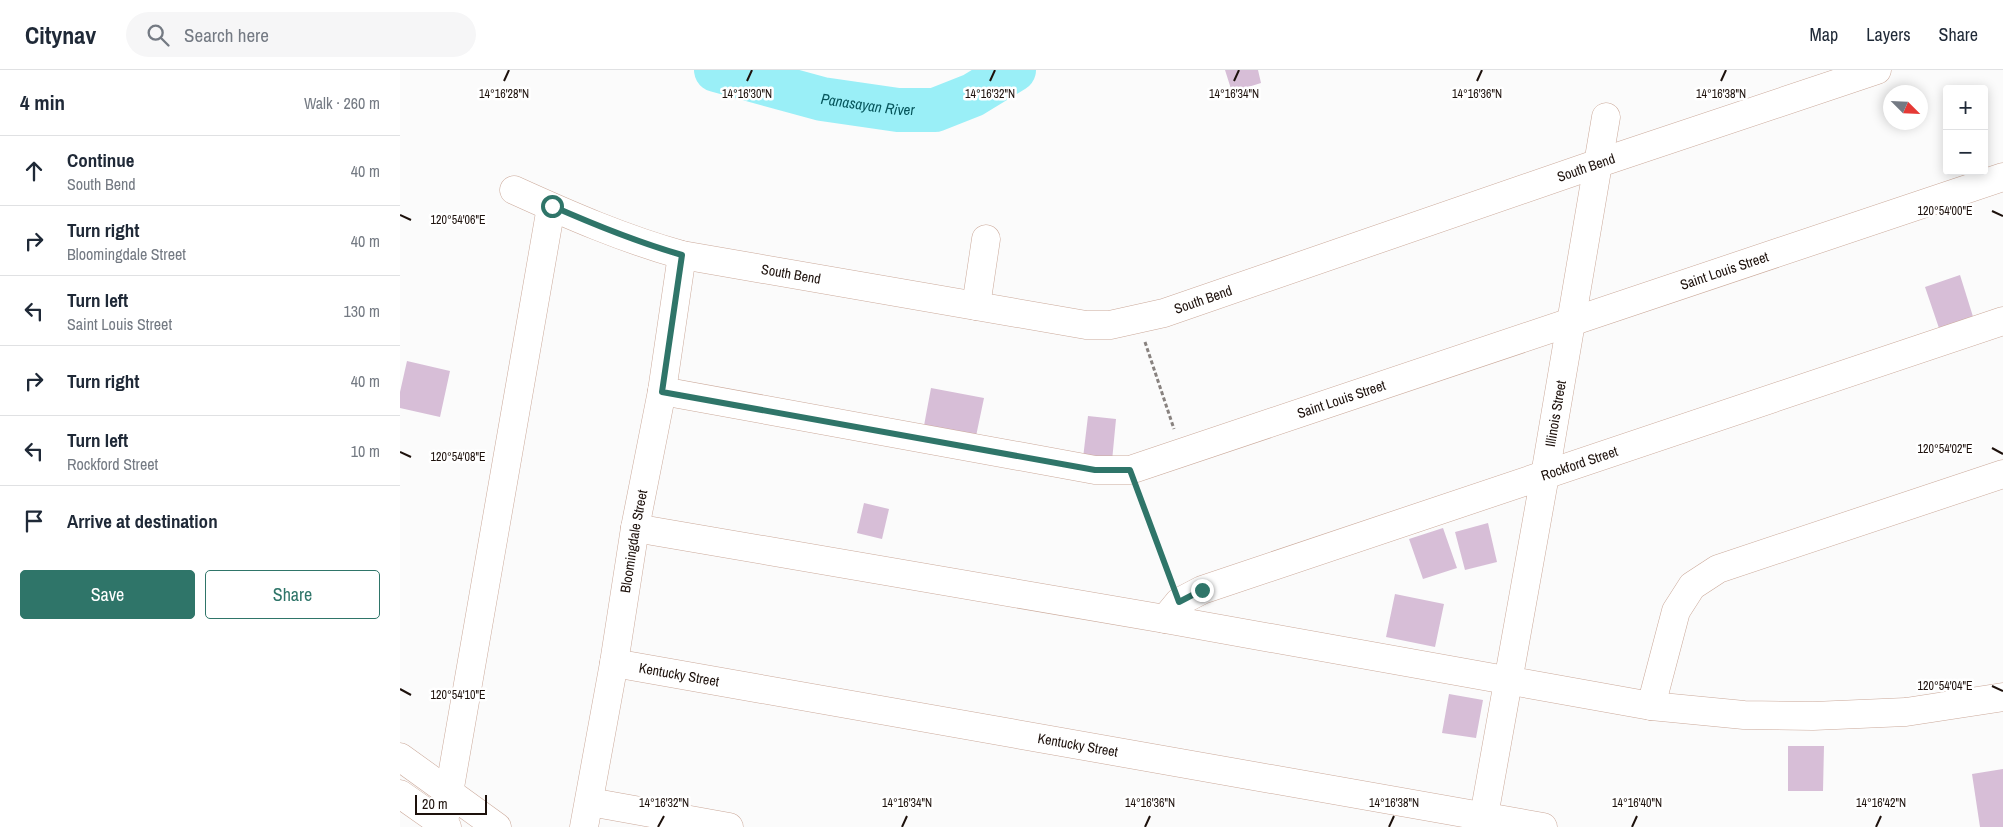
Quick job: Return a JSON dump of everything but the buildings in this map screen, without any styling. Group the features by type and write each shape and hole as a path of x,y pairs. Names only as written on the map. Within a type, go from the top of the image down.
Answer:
{"street":[{"name":"South Bend","path":"514,190 632,240 682,255 1086,325 1110,325 1138,320 1599,162 1877,70"},
{"name":"Illinois Street","path":"1482,822 1545,475 1606,117"},
{"name":"Saint Louis Street","path":"662,392 1095,470 1130,470 2003,176"},
{"path":"400,794 445,826 552,206"},
{"path":"976,306 986,239"},
{"name":"Bloomingdale Street","path":"587,815 614,663 635,528 662,392 682,255"},
{"name":"Rockford Street","path":"1172,611 1202,590 2003,320"},
{"path":"1650,706 1676,611 1692,586 1718,569 2003,474"},
{"path":"635,528 1172,611 1508,680 1650,706 1744,715 1813,716 1906,712 2003,696"},
{"name":"Kentucky Street","path":"614,663 1482,822 1543,827"},
{"path":"400,757 451,792 492,825"},
{"path":"587,815 729,827"}],"path":[{"path":"1138,320 1182,453"},
{"path":"1130,470 1172,611"}],"waterway":[{"name":"Panasayan River","path":"716,70 822,99 898,110 935,110 973,95 1014,70"}],"route":[{"path":"552,206 614,233 682,255 662,392 1095,470 1130,470 1179,602 1202,590"}]}
